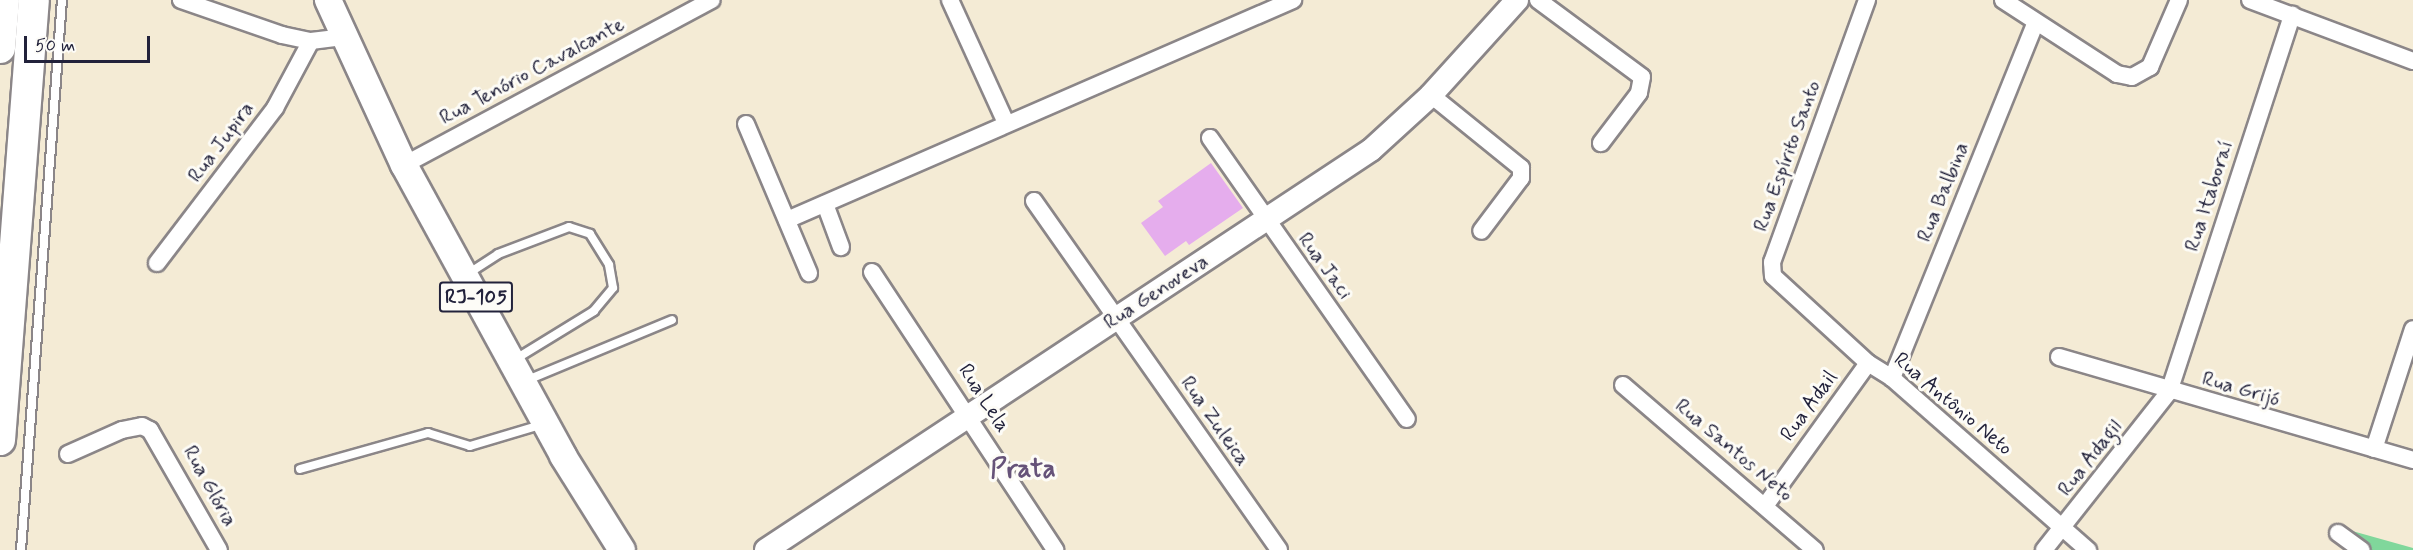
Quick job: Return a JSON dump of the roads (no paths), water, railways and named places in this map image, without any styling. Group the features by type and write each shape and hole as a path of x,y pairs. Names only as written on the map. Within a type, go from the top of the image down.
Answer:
{"highway":[{"path":"0,48 4,0"},
{"path":"0,440 34,0"}],"main road":[{"name":"RJ-105","path":"328,0 343,37 405,165 516,372 622,550"}],"street":[{"path":"181,0 282,35 311,41 343,37"},
{"name":"Rua Tenório Cavalcante","path":"405,165 712,0"},
{"path":"787,220 1293,0"},
{"name":"Rua Genoveva","path":"766,550 1371,150 1431,95 1517,0"},
{"path":"1538,0 1642,77 1639,93 1601,143"},
{"name":"Rua Espírito Santo","path":"1815,312 1776,281 1772,262 1867,0"},
{"path":"2003,0 2036,24 2117,74 2132,77 2151,67 2179,0"},
{"path":"2250,0 2413,61"},
{"path":"952,1 1006,123"},
{"name":"Rua Itaboraí","path":"2169,392 2292,15"},
{"name":"Rua Balbina","path":"1892,378 2036,24"},
{"name":"Rua Jupira","path":"157,263 275,108 311,41"},
{"path":"1431,95 1521,168 1521,178 1481,231"},
{"path":"746,124 809,273"},
{"name":"Rua Jaci","path":"1210,138 1265,221 1407,419"},
{"name":"Rua Zuleica","path":"1035,201 1279,550"},
{"path":"825,204 841,247"},
{"name":"Rua Lela","path":"872,272 970,416 1054,550"},
{"name":"Rua Antônio Neto","path":"1815,312 1868,363 1892,378 2088,550"},
{"path":"2374,449 2413,329"},
{"name":"Rua Grijó","path":"2059,357 2169,392 2413,460"},
{"name":"Rua Adail","path":"1766,506 1868,363"},
{"name":"Rua Santos Neto","path":"1623,385 1815,550"},
{"name":"Rua Adagil","path":"2044,550 2063,529 2169,392"},
{"name":"Rua Glória","path":"68,454 132,427 150,430 161,445 219,550"},
{"path":"2338,533 2361,550"}],"lane":[{"path":"21,550 62,0"},
{"path":"465,277 498,254 569,227 590,234 609,265 613,288 594,311 516,372"},
{"path":"516,372 672,320"},
{"path":"300,469 428,433 470,446 545,423"}],"district":[{"name":"Prata","path":"1023,470"}]}
